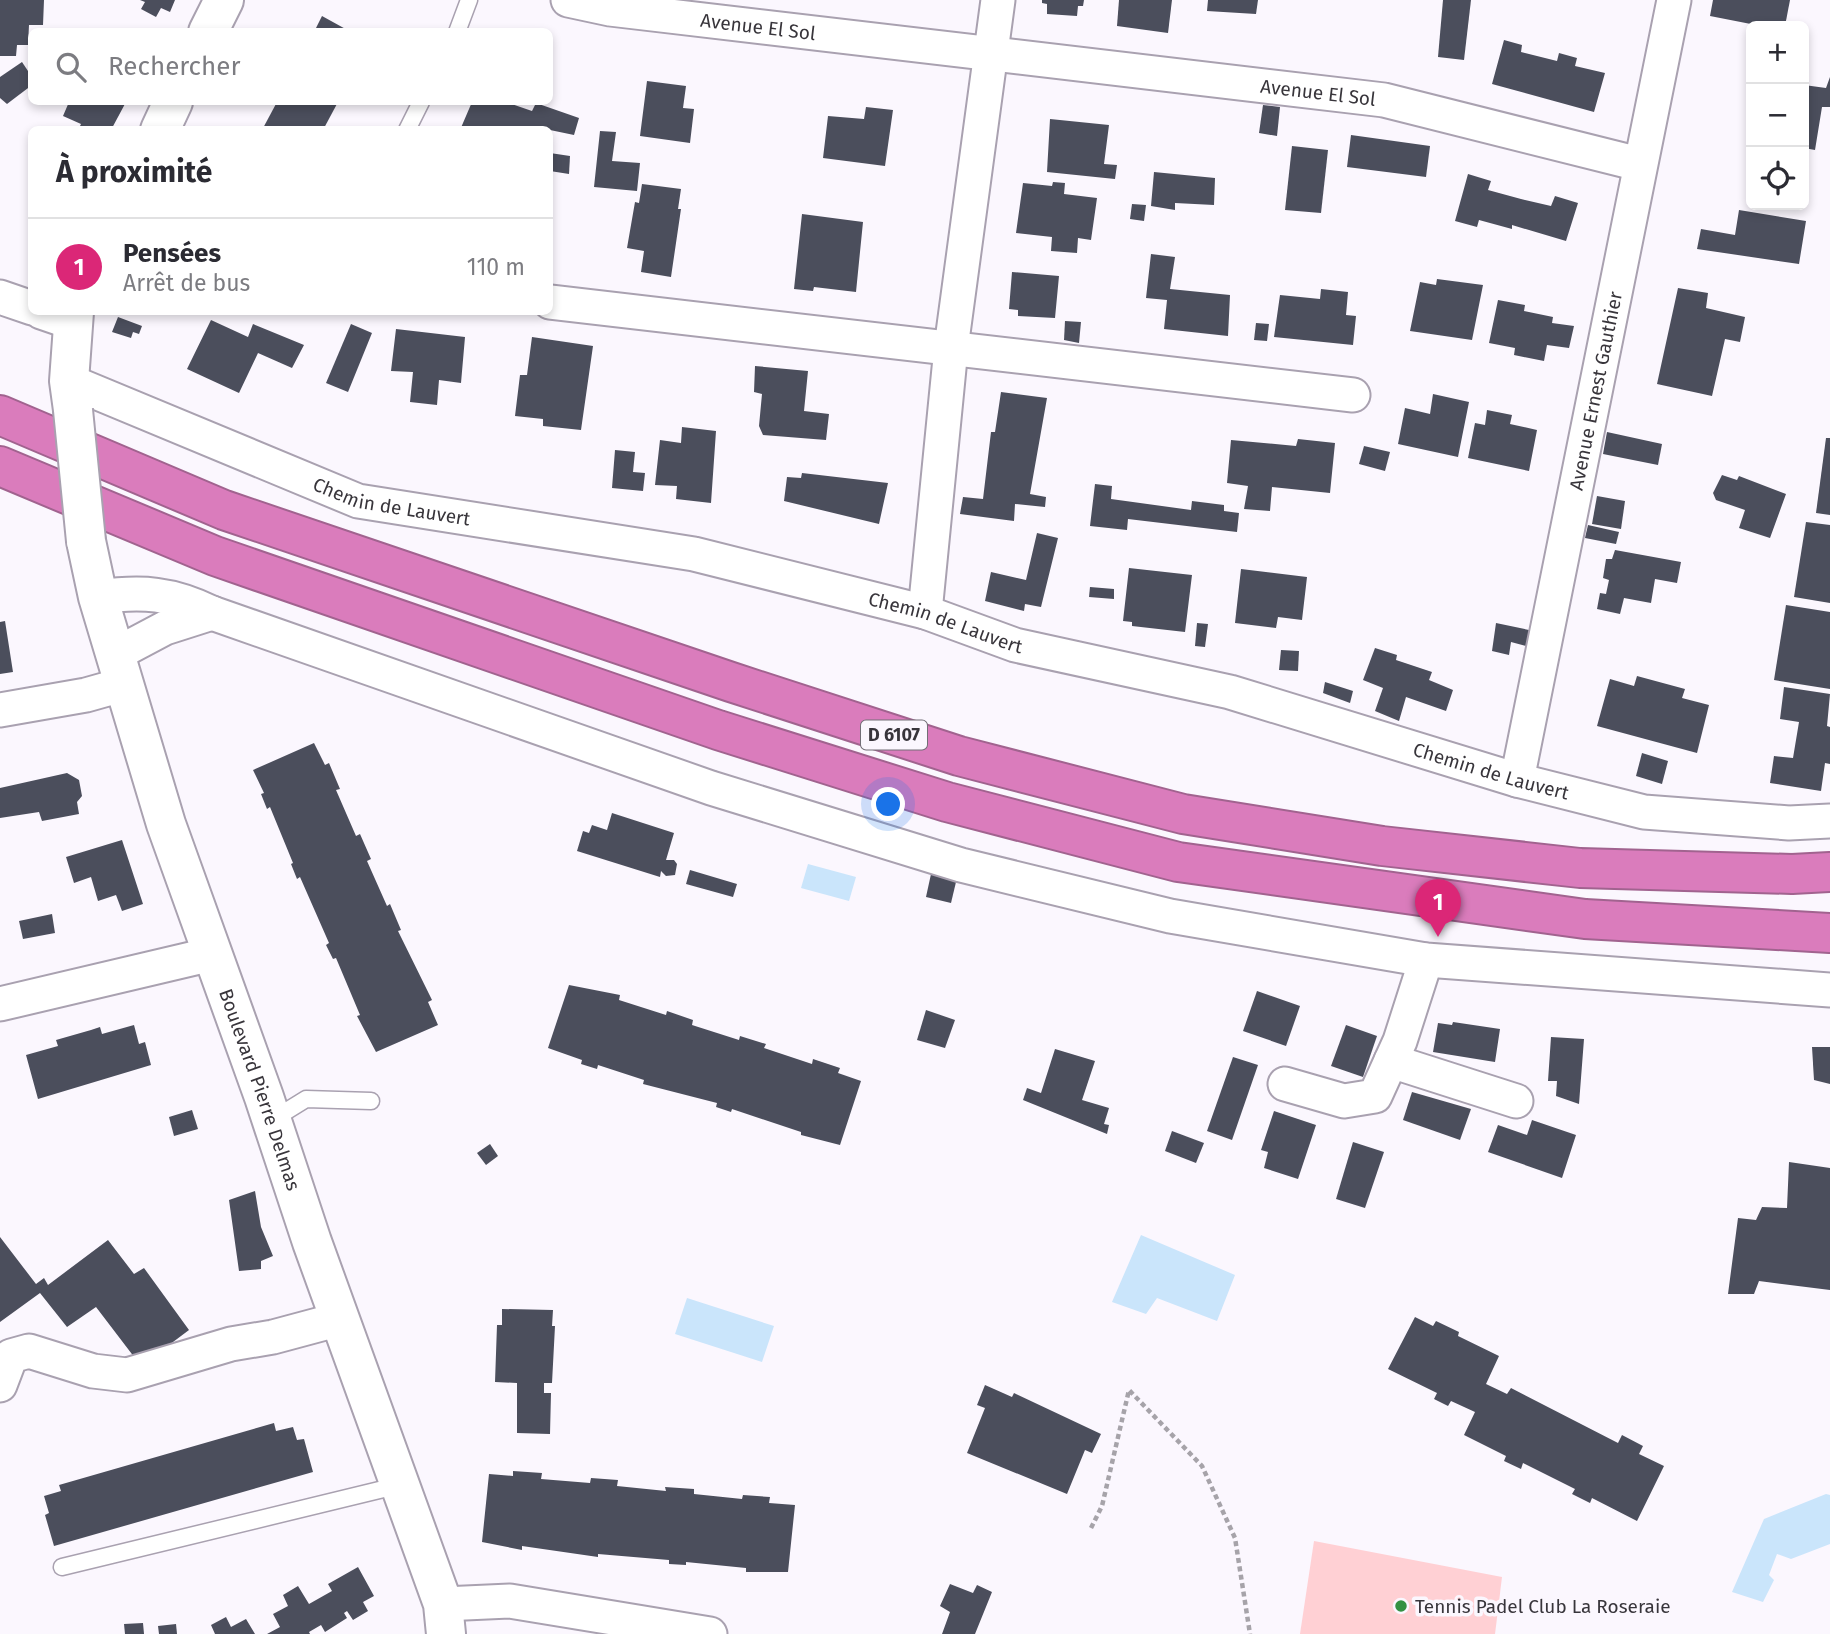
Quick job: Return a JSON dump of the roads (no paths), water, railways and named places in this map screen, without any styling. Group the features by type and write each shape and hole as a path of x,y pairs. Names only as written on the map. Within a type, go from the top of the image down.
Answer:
{"highway":[{"name":"D 6107","path":"0,415 224,510 731,682 959,756 1183,814 1382,846 1580,868 1792,874 1830,872"},
{"name":"D 6107","path":"0,466 215,556 718,730 947,802 1178,862 1584,919 1830,933"}],"street":[{"path":"210,28 224,0"},
{"name":"Avenue El Sol","path":"568,0 610,9 1384,100 1639,164"},
{"path":"925,612 951,348 998,0"},
{"name":"Avenue Ernest Gauthier","path":"1517,780 1674,0"},
{"path":"162,126 172,105"},
{"path":"0,297 28,307"},
{"path":"553,302 1353,395"},
{"name":"Boulevard Pierre Delmas","path":"63,315 86,541 98,597 166,824 445,1619"},
{"name":"Chemin de Lauvert","path":"71,396 358,501 694,554 925,612 1015,645 1230,692 1517,780 1644,812 1789,823 1830,821"},
{"path":"98,597 130,592 183,598 212,613 711,788 961,865 1170,916 1426,961 1830,990"},
{"path":"0,710 86,695 120,669 165,628 212,613"},
{"path":"0,1004 212,954"},
{"path":"1285,1084 1344,1101 1375,1096 1391,1061 1426,961"},
{"path":"1391,1061 1516,1101"},
{"path":"0,1385 11,1356 29,1351 93,1371 127,1375 231,1344 274,1337 340,1319"},
{"path":"445,1619 510,1601 710,1634"}],"lane":[{"path":"458,28 469,0"},
{"path":"409,126 420,105"},
{"path":"272,1120 306,1098 371,1101"},
{"path":"62,1567 400,1485"}],"water":[{"path":"808,864 856,877 849,901 801,888"},
{"path":"1141,1235 1235,1275 1217,1321 1157,1298 1146,1314 1112,1302"},
{"path":"687,1298 774,1326 762,1362 675,1334"},
{"path":"1826,1494 1830,1495 1830,1544 1791,1559 1777,1554 1769,1575 1774,1580 1763,1602 1732,1592 1764,1519"}],"place":[{"name":"Pensées","path":"1438,937"},
{"name":"Tennis Padel Club La Roseraie","path":"1401,1606"}]}
